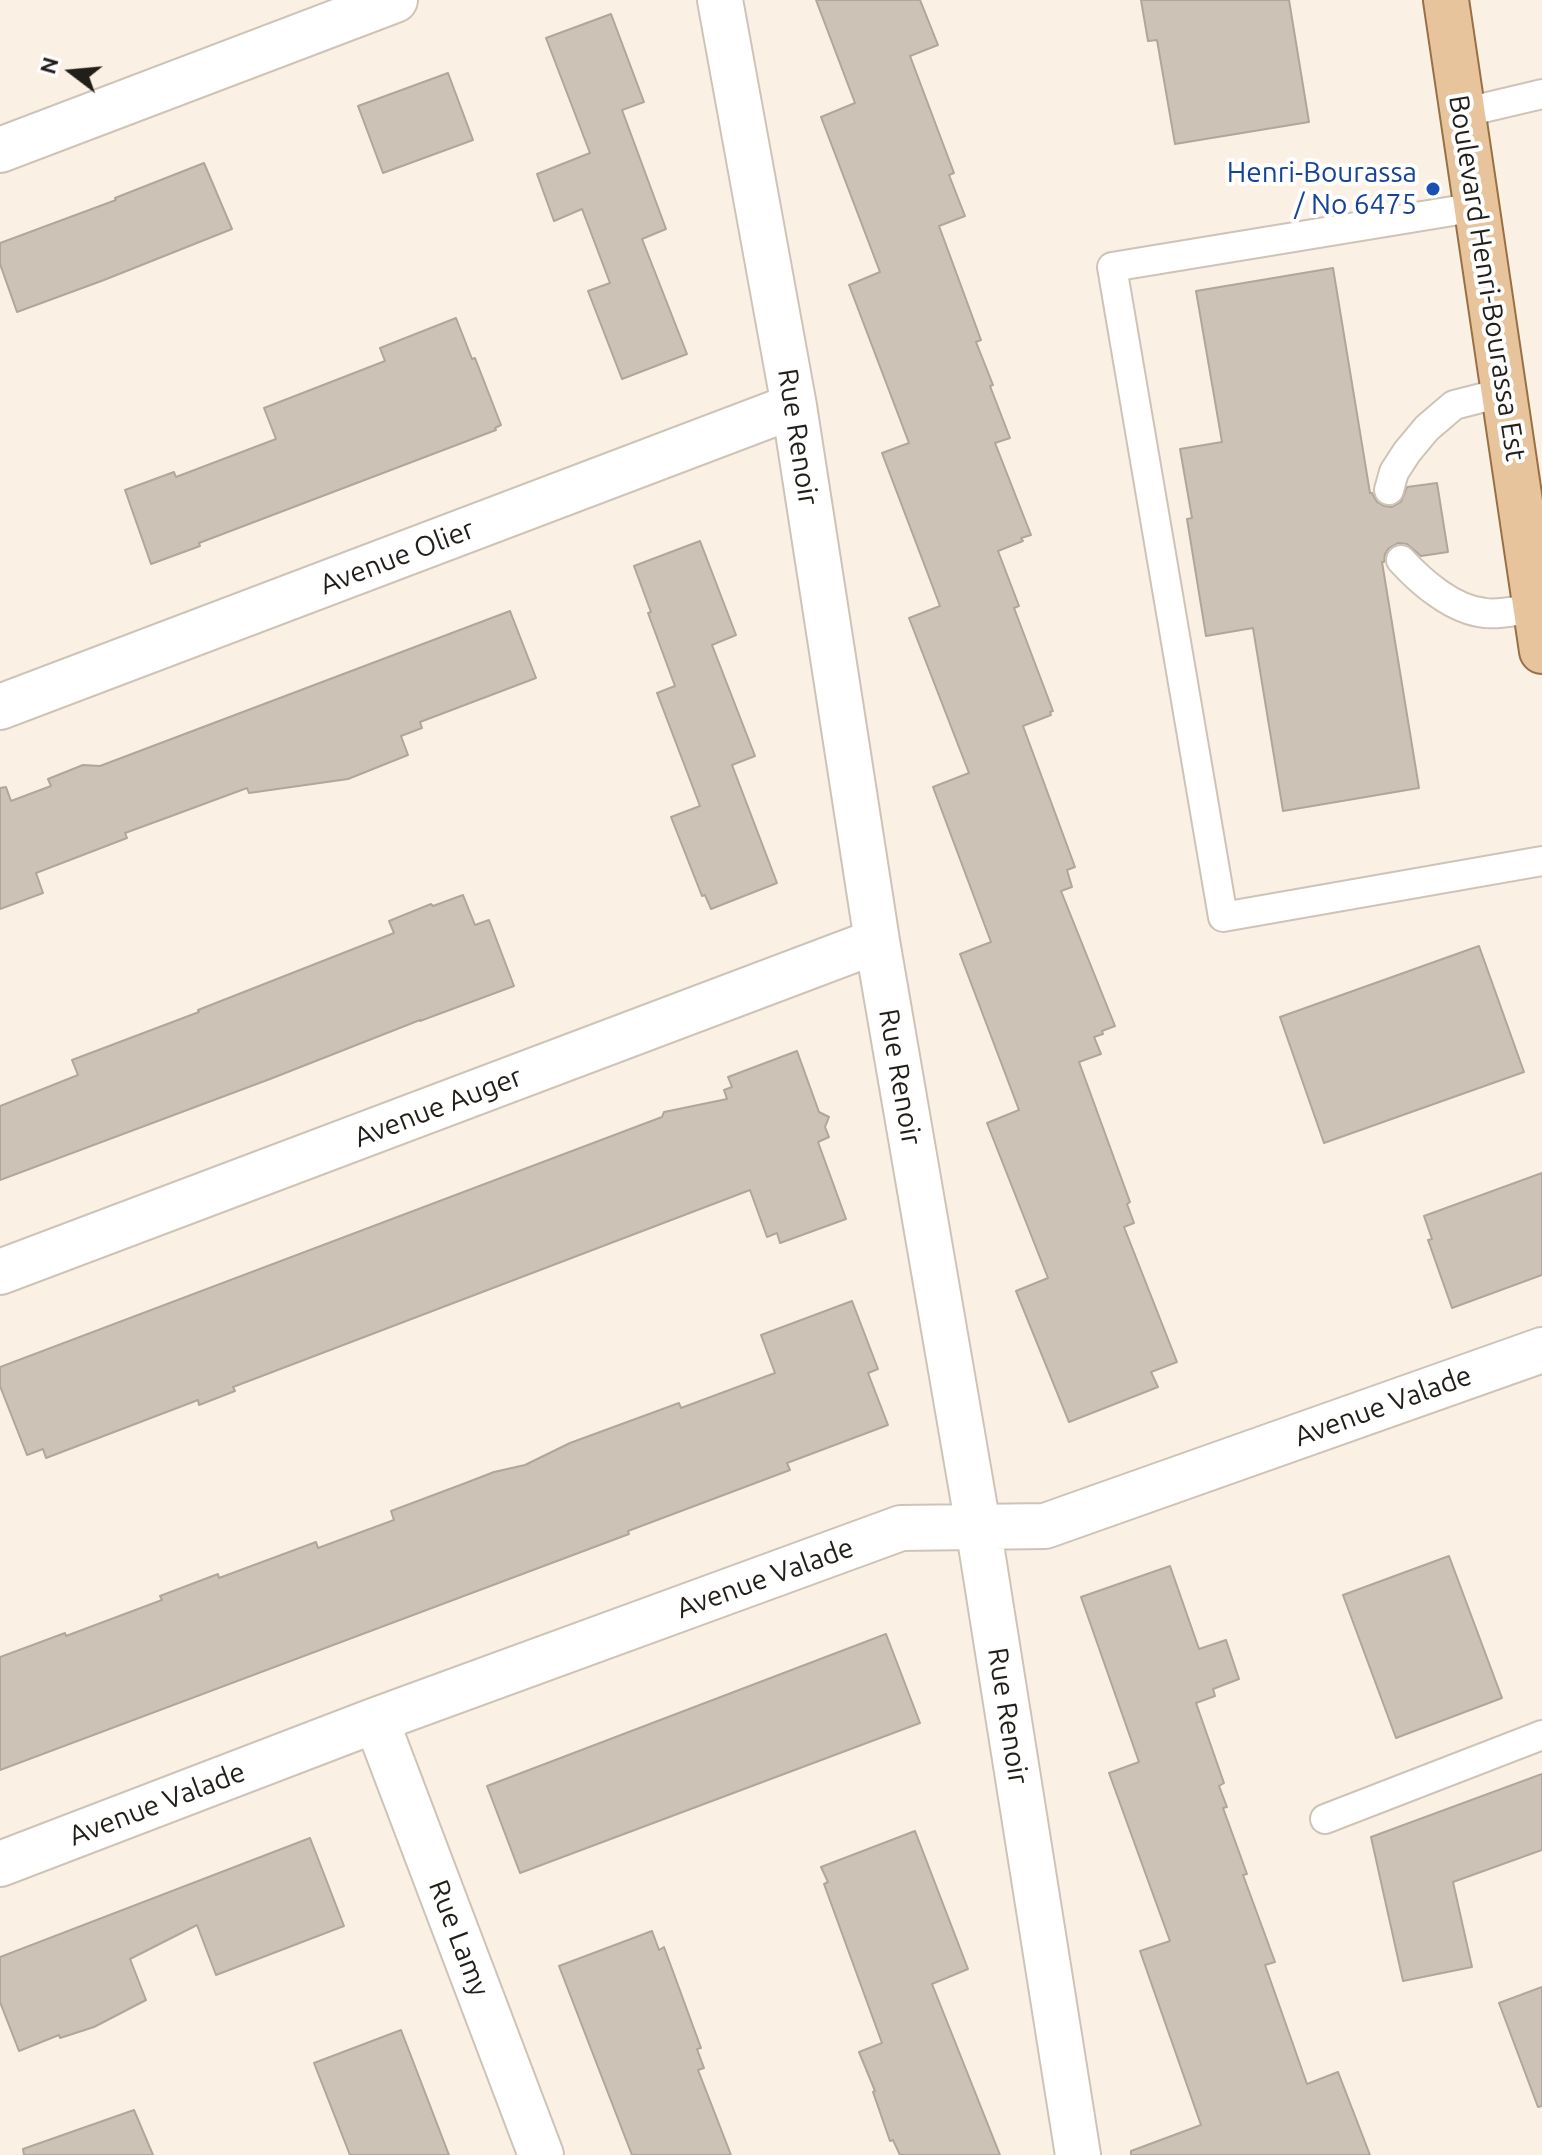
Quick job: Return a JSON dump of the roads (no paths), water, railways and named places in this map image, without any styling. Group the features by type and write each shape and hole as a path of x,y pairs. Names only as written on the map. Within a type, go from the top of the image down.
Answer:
{"main road":[{"name":"Boulevard Henri-Bourassa Est","path":"1446,0 1542,651"}],"street":[{"path":"0,150 395,0"},
{"name":"Rue Renoir","path":"720,0 794,406 877,941 978,1526 1078,2155"},
{"name":"Avenue Olier","path":"0,707 794,406"},
{"name":"Avenue Auger","path":"0,1272 877,941"},
{"name":"Avenue Valade","path":"0,1864 376,1720 901,1528 1045,1526 1542,1350"},
{"name":"Rue Lamy","path":"376,1720 541,2155"}],"lane":[{"path":"1462,113 1542,94"},
{"path":"1477,207 1112,267 1223,917 1542,861"},
{"path":"1389,490 1394,472 1407,452 1427,428 1454,405 1505,392"},
{"path":"1401,560 1438,594 1466,608 1485,613 1535,608"},
{"path":"1325,1819 1542,1735"}],"place":[{"name":"Henri-Bourassa / No 6475","path":"1433,189"}]}
